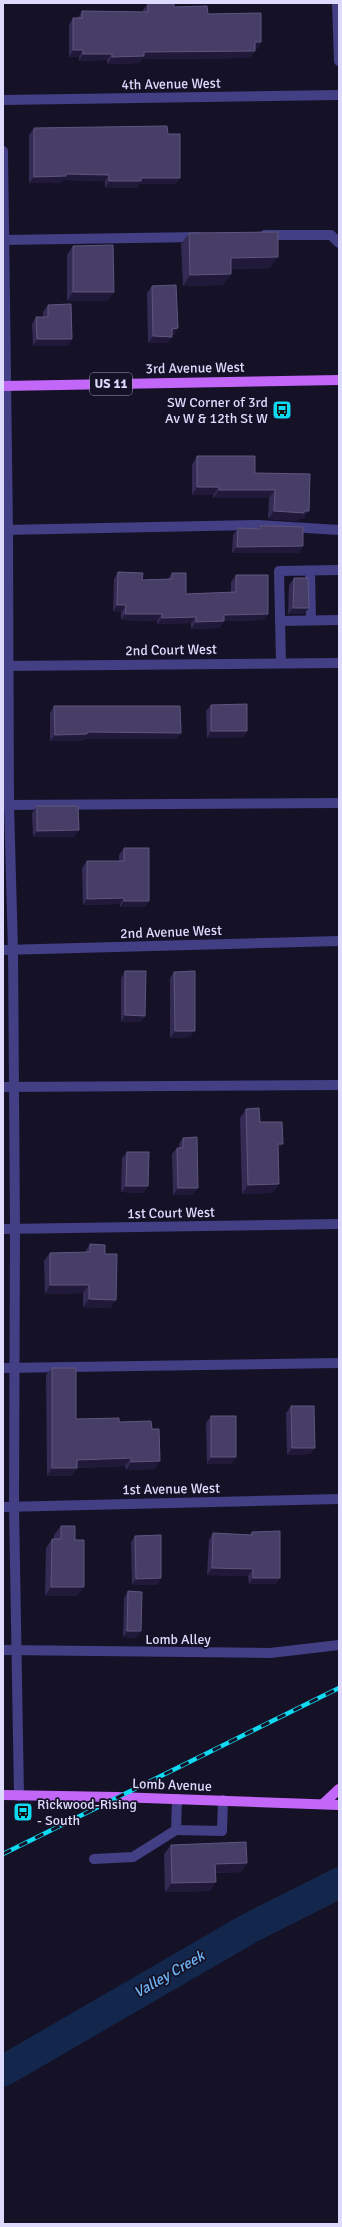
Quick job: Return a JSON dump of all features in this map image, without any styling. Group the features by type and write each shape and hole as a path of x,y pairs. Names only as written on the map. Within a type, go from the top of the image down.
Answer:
{"main road":[{"name":"3rd Avenue West","path":"4,386 339,380"},
{"path":"323,1804 339,1789"},
{"name":"Lomb Avenue","path":"3,1795 223,1800 339,1805"}],"street":[{"path":"337,3 339,61"},
{"name":"4th Avenue West","path":"3,100 339,95"},
{"path":"3,151 6,530 6,805 8,950 14,1087 14,1507 19,1796"},
{"path":"256,235 331,235 339,243"},
{"path":"4,240 206,237"},
{"path":"6,530 258,525 339,530"},
{"path":"281,663 280,621 284,599 280,571 339,570"},
{"path":"310,571 309,599 311,620"},
{"path":"280,621 339,620"},
{"name":"2nd Court West","path":"6,666 339,663"},
{"path":"6,805 339,803"},
{"name":"2nd Avenue West","path":"8,950 339,941"},
{"path":"3,1087 339,1085"},
{"name":"1st Court West","path":"3,1229 339,1224"},
{"path":"3,1368 339,1363"},
{"name":"1st Avenue West","path":"3,1507 339,1499"},
{"name":"Lomb Alley","path":"3,1650 270,1653 339,1645"},
{"path":"176,1830 177,1799"},
{"path":"94,1859 133,1857 176,1830 222,1831 223,1800"}],"building":[{"path":"148,3 174,3 174,7 207,6 208,14 261,13 261,42 255,42 255,51 144,52 144,56 112,57 112,54 83,54 83,50 73,50 73,18 82,18 82,11 148,12"},
{"path":"167,126 168,134 180,134 180,178 141,178 141,181 109,181 109,175 66,174 66,176 34,177 34,128"},
{"path":"278,232 278,257 231,258 231,274 190,275 189,233"},
{"path":"113,245 114,292 73,292 73,246"},
{"path":"176,285 178,328 172,329 172,337 153,336 152,286"},
{"path":"71,304 72,339 37,339 36,317 48,317 48,305"},
{"path":"197,456 255,456 255,473 310,474 309,511 304,511 304,513 274,511 275,490 219,490 219,487 197,487"},
{"path":"260,526 303,527 303,546 237,547 238,528 260,529"},
{"path":"118,572 143,573 142,580 172,579 172,573 186,573 186,594 236,592 236,575 268,575 268,614 224,615 224,621 196,622 196,617 162,618 162,614 125,614 126,605 117,605"},
{"path":"294,578 308,578 309,608 293,608"},
{"path":"247,704 247,731 211,731 211,705"},
{"path":"54,706 180,706 181,733 87,732 87,734 55,735"},
{"path":"37,806 78,806 79,830 37,831"},
{"path":"124,848 149,848 149,901 124,901 124,898 87,899 87,861 124,861"},
{"path":"125,971 146,971 145,1016 125,1015"},
{"path":"195,971 195,1031 175,1031 174,972"},
{"path":"259,1108 260,1122 282,1122 283,1144 278,1144 279,1184 248,1185 246,1109"},
{"path":"197,1137 198,1188 178,1188 177,1148 183,1148 183,1138"},
{"path":"127,1152 149,1152 148,1186 126,1186"},
{"path":"90,1244 105,1245 105,1254 117,1254 116,1300 89,1299 89,1285 50,1285 50,1253 90,1252"},
{"path":"52,1368 76,1368 76,1419 119,1418 119,1422 151,1421 152,1429 159,1429 160,1461 131,1462 131,1458 77,1460 77,1468 52,1468"},
{"path":"291,1406 314,1406 315,1448 292,1448"},
{"path":"211,1416 236,1416 236,1457 211,1457"},
{"path":"61,1526 75,1526 75,1540 84,1540 84,1587 51,1587 52,1539 61,1539"},
{"path":"280,1531 280,1578 253,1578 253,1569 212,1568 213,1533 252,1535 252,1532"},
{"path":"161,1535 161,1578 136,1579 135,1536"},
{"path":"128,1591 142,1592 141,1631 127,1631"},
{"path":"246,1842 247,1863 215,1864 216,1882 172,1883 171,1845"}],"waterway":[{"name":"Valley Creek","path":"3,2071 248,1929 339,1883"}],"railway":[{"path":"3,1854 339,1688"}],"place":[{"name":"SW Corner of 3rd Av W & 12th St W","path":"282,410"},
{"name":"Rickwood-Rising - South","path":"23,1812"}]}
